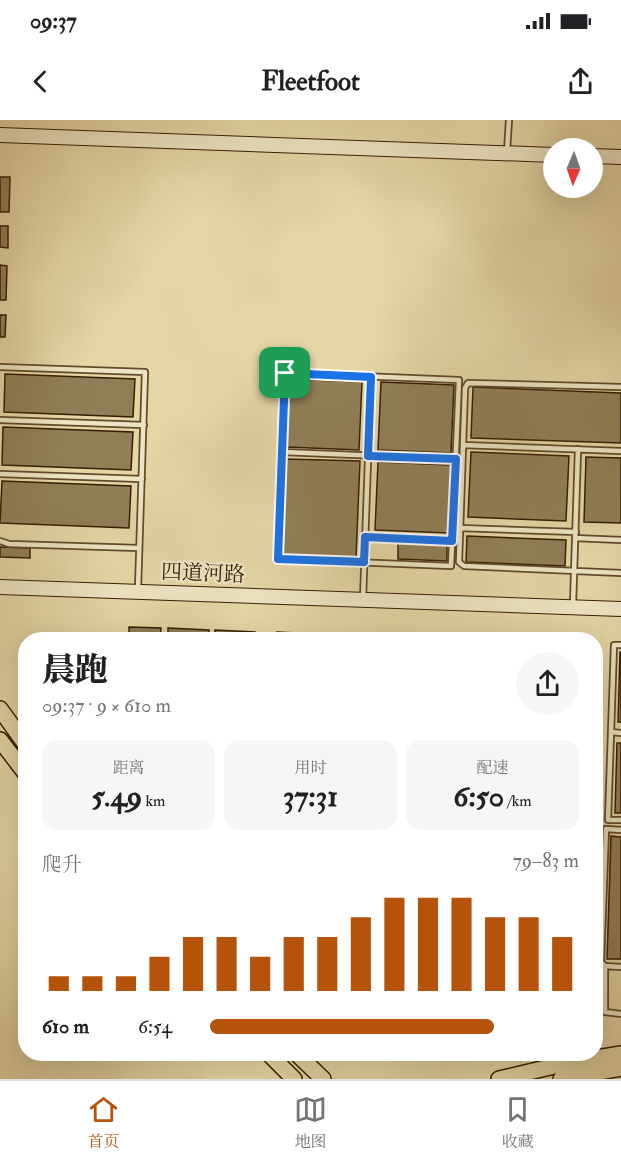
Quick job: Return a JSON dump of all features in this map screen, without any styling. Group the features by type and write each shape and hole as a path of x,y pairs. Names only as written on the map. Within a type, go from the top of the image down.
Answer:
{"main road":[{"path":"0,709 18,734"},
{"path":"0,740 18,764"},
{"path":"603,1057 621,1054"},
{"path":"276,1061 294,1079"},
{"path":"304,1061 322,1079"},
{"path":"500,1079 579,1061"},
{"path":"561,1079 621,1068"}],"street":[{"path":"0,135 543,155"},
{"path":"603,156 621,157"},
{"name":"四道河路","path":"0,587 621,609"}],"lane":[{"path":"507,153 509,120"},
{"path":"0,367 145,372 138,592"},
{"path":"285,373 459,380 451,566 278,559 282,452 285,373"},
{"path":"363,600 371,377"},
{"path":"621,387 468,383 465,388 460,528 460,565 621,573"},
{"path":"0,420 144,425"},
{"path":"463,445 621,451"},
{"path":"573,608 578,449"},
{"path":"282,452 456,459"},
{"path":"0,474 142,479"},
{"path":"460,528 576,532"},
{"path":"365,537 452,541"},
{"path":"575,538 621,540"},
{"path":"0,541 9,544 139,548"},
{"path":"621,645 614,645 608,820 621,820"},
{"path":"611,732 621,733"},
{"path":"603,909 606,829 621,830"},
{"path":"621,967 605,966 605,1012 621,1014"}],"building":[{"path":"0,177 10,177 9,212 0,212"},
{"path":"0,226 8,226 8,248 0,247"},
{"path":"0,265 7,266 6,300 0,300"},
{"path":"0,315 6,315 5,337 0,337"},
{"path":"5,374 135,379 133,417 4,412"},
{"path":"289,379 362,382 359,450 286,447"},
{"path":"381,382 454,385 451,453 378,450"},
{"path":"473,387 621,393 621,443 471,438"},
{"path":"3,427 133,432 131,470 2,465"},
{"path":"471,452 569,456 566,521 468,517"},
{"path":"586,457 621,458 621,523 584,522"},
{"path":"286,459 360,461 356,558 283,555"},
{"path":"378,462 451,465 448,533 375,530"},
{"path":"2,481 131,486 129,528 0,523"},
{"path":"467,536 566,540 565,566 466,562"},
{"path":"398,542 447,544 447,561 398,559"},
{"path":"0,547 30,548 30,558 0,557"},
{"path":"129,627 161,628 161,632 129,632"},
{"path":"168,628 209,630 209,632 168,632"},
{"path":"215,630 255,632 215,632"},
{"path":"620,652 621,722 618,722"},
{"path":"617,743 621,743 621,813 615,813"},
{"path":"611,836 621,837 621,959 607,959"}],"route":[{"path":"285,373 371,377 368,456 456,459 452,541 365,537 364,562 278,559 285,373"}]}
